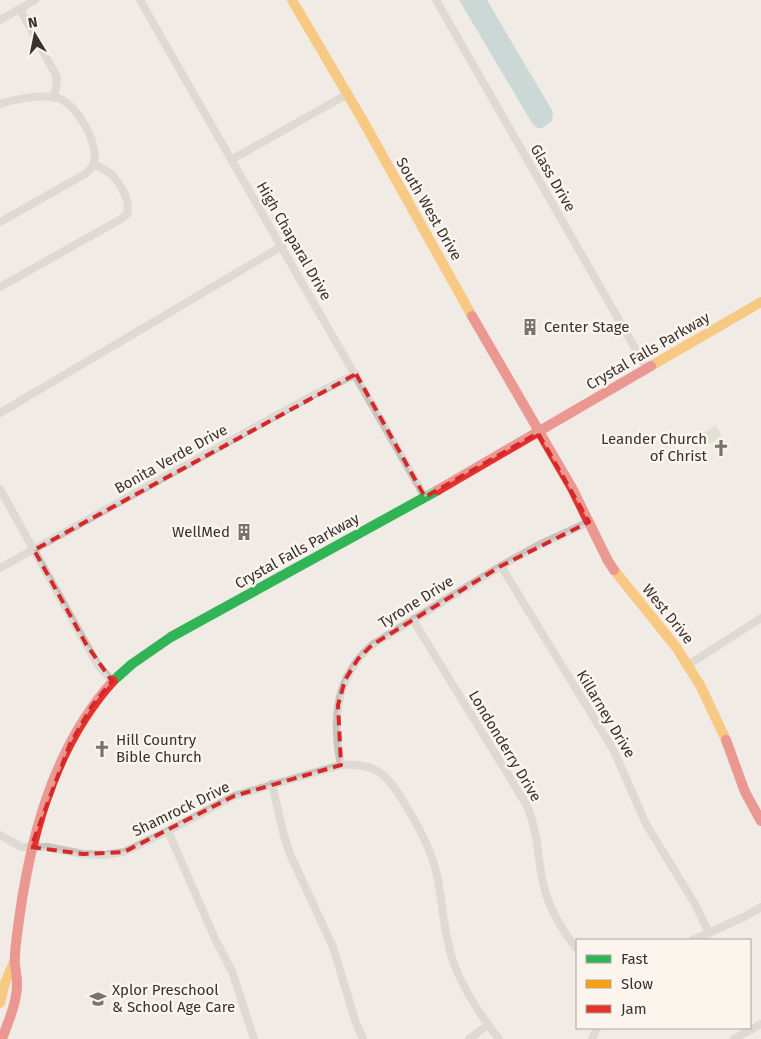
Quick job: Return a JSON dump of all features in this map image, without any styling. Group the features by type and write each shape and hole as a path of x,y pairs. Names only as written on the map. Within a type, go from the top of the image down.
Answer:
{"main road":[{"name":"South West Drive","path":"292,0 346,95 362,119 538,433"},
{"name":"Crystal Falls Parkway","path":"2,1039 17,984 15,961 31,847 47,798 70,744 92,706 112,681 136,660 171,637 538,433 761,302"},
{"name":"West Drive","path":"538,433 572,488 602,550 615,572 670,639 688,665 713,710 745,792 761,821"},
{"name":"Crystal Falls Parkway","path":"0,1003 5,983 15,961"}],"street":[{"path":"0,20 35,0"},
{"name":"High Chaparal Drive","path":"140,0 356,374 424,497"},
{"name":"Glass Drive","path":"436,0 646,369"},
{"path":"20,9 54,71 57,81 54,98"},
{"path":"231,160 346,95"},
{"path":"0,104 18,98 54,98 67,103 78,115 93,143 94,164 80,177 0,222"},
{"path":"0,287 127,214 128,202 116,179 107,171 94,164"},
{"path":"0,413 282,246"},
{"name":"Bonita Verde Drive","path":"0,568 315,394 356,374"},
{"path":"0,490 98,665 112,681"},
{"name":"Tyrone Drive","path":"341,765 337,739 340,695 345,680 353,666 368,649 501,566 539,545 589,522"},
{"name":"Killarney Drive","path":"501,566 614,751 646,824 695,904 708,932"},
{"path":"688,665 761,618"},
{"name":"Londonderry Drive","path":"413,620 526,804 536,832 544,889 559,920 576,946"},
{"name":"Shamrock Drive","path":"0,835 21,846 47,847 83,854 104,855 124,852 234,796 341,765 364,766 382,774 396,788 418,825 429,848 436,872 453,961 468,995 499,1039"},
{"path":"272,784 290,854 333,946 355,1020 363,1039"},
{"path":"168,831 216,940 232,971 254,1039"},
{"path":"695,939 761,908"},
{"path":"734,1039 761,1024"},
{"path":"469,1039 488,1025"}],"highlighted area":[{"path":"356,374 425,497 538,433 589,522 501,566 372,645 358,659 345,680 338,705 341,765 234,796 124,852 83,854 31,847 70,744 92,706 112,681 86,644 34,550"}],"green space":[{"path":"716,425 722,436 709,444 703,433"}],"water":[{"path":"459,0 487,0 553,112 552,121 542,128 537,128 532,123"}],"traffic: fast":[{"path":"113,681 132,664 171,637 438,490"}],"traffic: slow":[{"path":"292,0 362,119 472,316"},
{"path":"651,366 761,302"},
{"path":"614,570 676,647 700,685 726,740"},
{"path":"0,1003 5,983 14,962"}],"traffic: jam":[{"path":"472,316 572,488 614,570"},
{"path":"438,490 651,366"},
{"path":"2,1039 15,998 17,984 15,954 28,867 46,800 58,768 73,737 113,681"},
{"path":"726,740 745,792 761,821"}],"place":[{"name":"Center Stage","path":"530,327"},
{"name":"Leander Church of Christ","path":"721,448"},
{"name":"WellMed","path":"244,532"},
{"name":"Hill Country Bible Church","path":"102,749"},
{"name":"Xplor Preschool & School Age Care","path":"98,999"}]}
